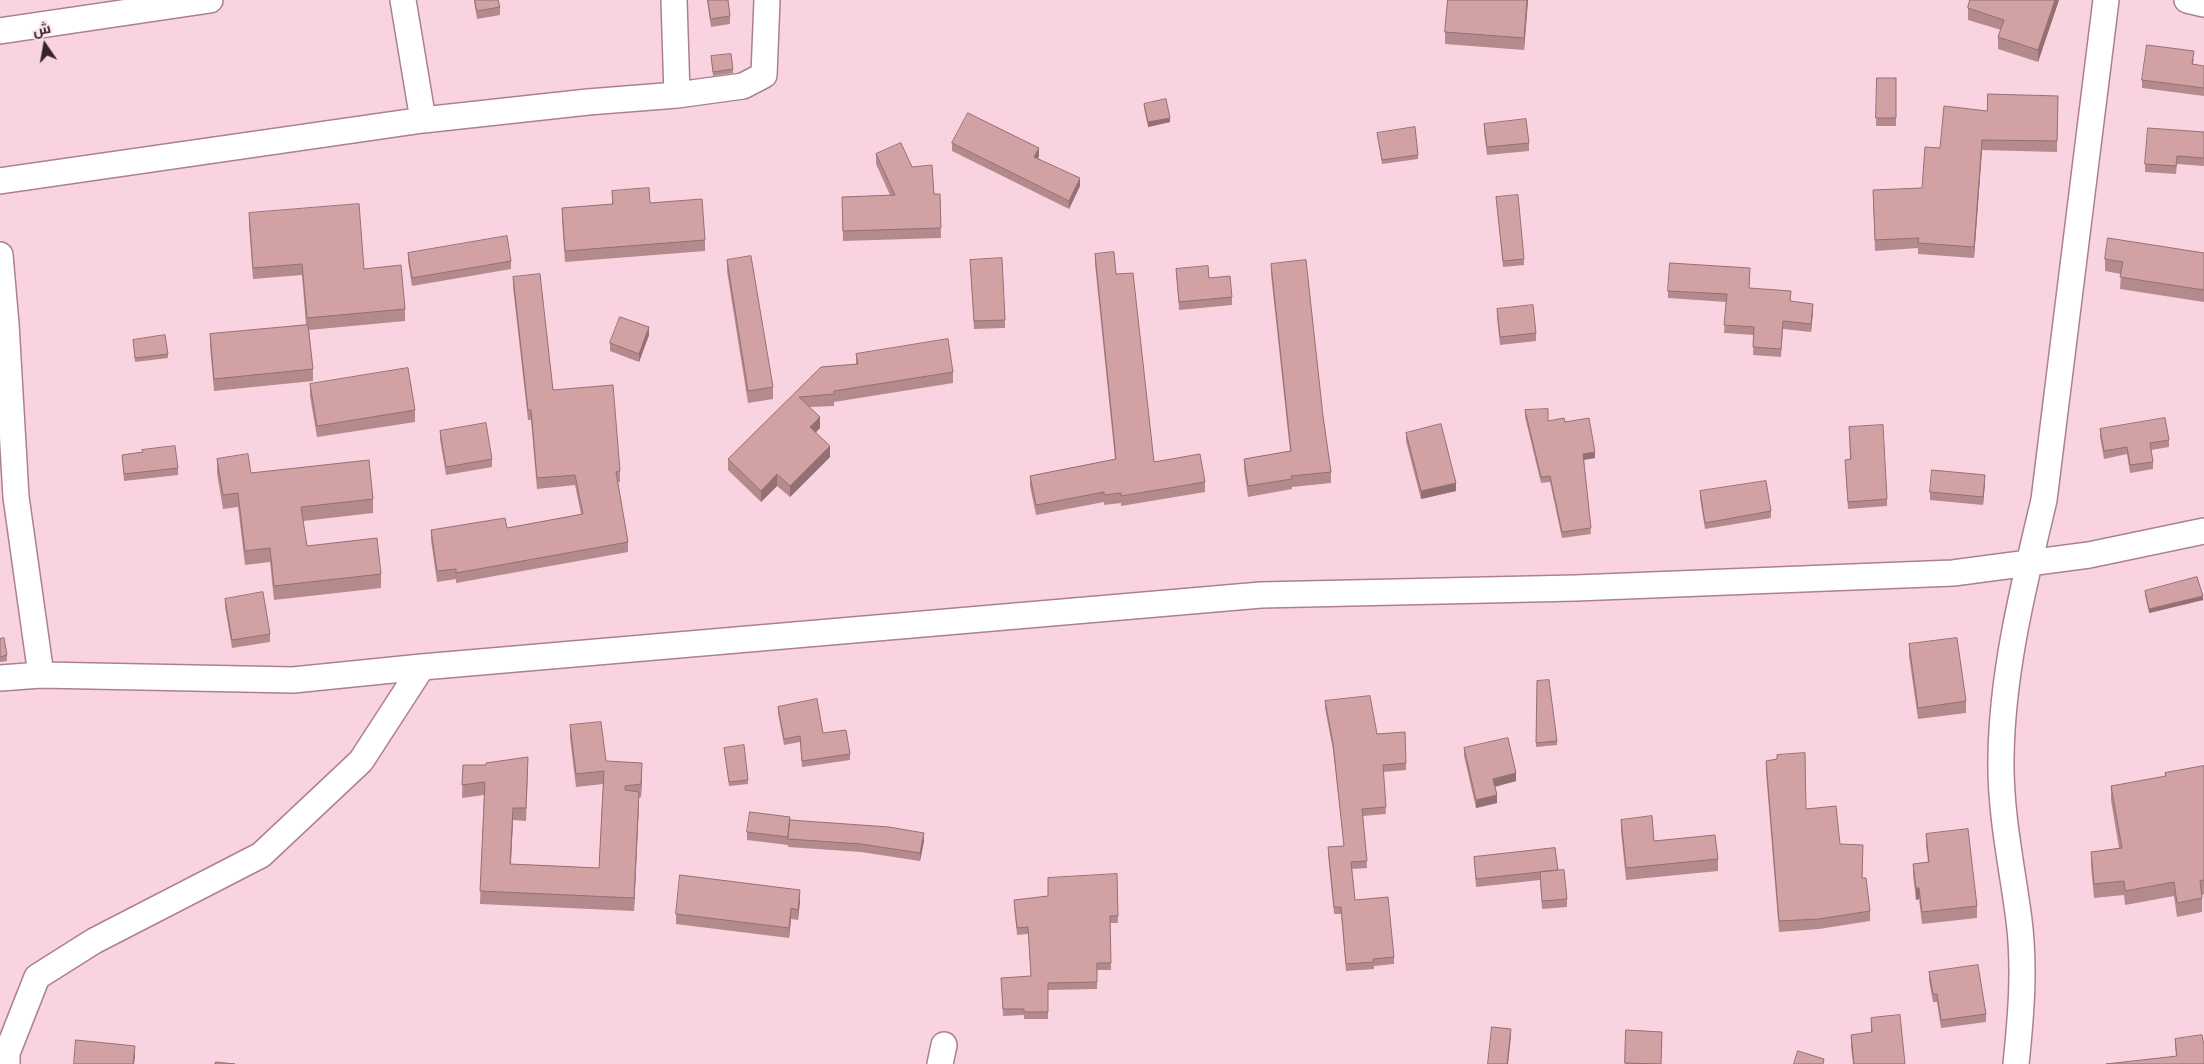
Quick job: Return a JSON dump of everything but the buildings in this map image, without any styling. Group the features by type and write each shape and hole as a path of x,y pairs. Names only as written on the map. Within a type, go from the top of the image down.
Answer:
{"street":[{"path":"0,31 210,0"},
{"path":"403,0 423,120"},
{"path":"674,0 677,95"},
{"path":"0,180 423,120 588,102 677,95 743,86 764,75 767,0"},
{"path":"2016,1064 2023,995 2019,922 2005,829 2001,758 2009,668 2029,563 2044,500 2106,0"},
{"path":"2186,0 2204,4"},
{"path":"0,255 8,498 41,675"},
{"path":"0,678 41,675 293,680 422,667 1261,595 1576,588 1953,573 2089,555 2204,531"},
{"path":"7,1064 6,1053 37,977 94,940 261,855 361,761 422,667"}]}
